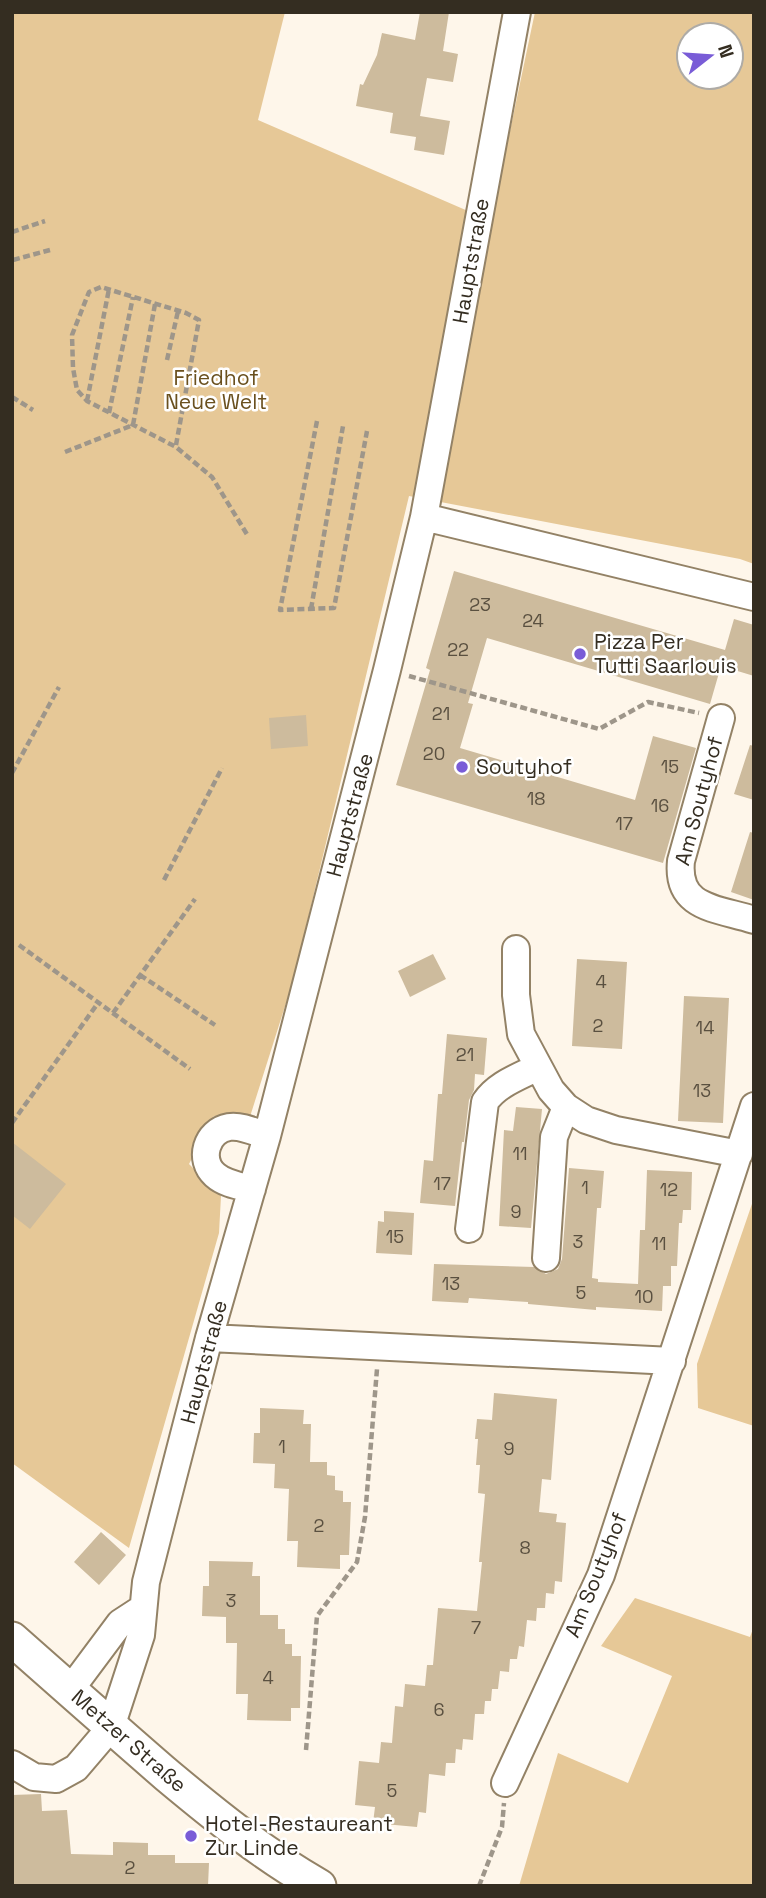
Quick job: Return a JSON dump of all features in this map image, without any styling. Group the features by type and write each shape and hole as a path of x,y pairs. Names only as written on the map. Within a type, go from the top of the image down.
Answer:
{"main road":[{"name":"Metzer Straße","path":"12,1639 230,1829 298,1881"}],"street":[{"name":"Hauptstraße","path":"111,1727 141,1635 146,1582 209,1338 267,1136 424,517 517,12"},
{"path":"424,517 754,597"},
{"name":"Am Soutyhof","path":"721,718 681,860 679,876 684,889 694,901 754,920"},
{"path":"516,949 516,995 521,1034 551,1090 566,1107 586,1120 616,1130 738,1154"},
{"path":"469,1229 485,1102 501,1086 538,1067"},
{"name":"Am Soutyhof","path":"505,1783 600,1575 754,1106"},
{"path":"546,1258 554,1137 566,1107"},
{"path":"252,1189 215,1176 209,1169 206,1151 214,1135 230,1127 267,1136"},
{"path":"209,1338 672,1361"},
{"path":"70,1690 120,1623 143,1608"},
{"path":"12,1764 34,1777 56,1779 76,1768 111,1727"}],"path":[{"path":"12,232 46,221"},
{"path":"13,260 50,250"},
{"path":"176,444 199,320 109,289 101,287 89,292 72,335 73,368 78,390 88,401 176,447 212,477 248,537"},
{"path":"88,401 109,289"},
{"path":"109,412 134,297"},
{"path":"133,425 155,304"},
{"path":"167,360 178,311"},
{"path":"12,397 33,410"},
{"path":"317,421 280,610 334,608 367,431"},
{"path":"65,452 133,425"},
{"path":"311,609 343,426"},
{"path":"429,682 599,729 648,702 721,718"},
{"path":"12,773 59,687"},
{"path":"164,880 222,768"},
{"path":"113,1013 195,899"},
{"path":"19,945 190,1069"},
{"path":"140,975 215,1025"},
{"path":"12,1123 99,1003"},
{"path":"306,1750 317,1616 357,1562 365,1517 379,1347"},
{"path":"479,1886 502,1827 505,1783"}],"green space":[{"name":"Friedhof Neue Welt","path":"12,12 285,12 258,120 491,221 535,12 754,12 754,564 740,559 409,496 293,981 248,1123 214,1116 189,1164 221,1196 219,1233 129,1548 12,1463"},
{"path":"754,1198 754,1426 698,1408 697,1364"},
{"path":"635,1598 750,1637 754,1626 754,1886 519,1886 558,1753 628,1783 672,1676 601,1646"}],"building":[{"path":"420,12 449,12 443,51 458,54 453,82 427,78 420,116 450,121 444,155 414,150 416,137 390,133 393,113 356,106 360,84 363,85 377,55 382,33 415,40"},
{"path":"454,571 725,650 734,619 754,625 754,676 721,666 710,704 487,638 468,703 473,704 460,748 635,800 653,736 696,748 663,863 396,785 430,670 426,668"},
{"path":"306,715 308,746 271,749 269,718"},
{"path":"750,745 754,746 754,800 734,794"},
{"path":"750,832 754,833 754,900 731,892"},
{"path":"433,954 446,979 410,997 398,971"},
{"path":"577,959 627,962 622,1049 572,1046"},
{"path":"684,996 729,998 723,1123 678,1121"},
{"path":"447,1034 487,1038 484,1075 475,1074 474,1090 469,1100 455,1206 420,1203 424,1160 433,1161 438,1094 442,1094"},
{"path":"516,1107 542,1109 531,1228 499,1226 504,1130 513,1131"},
{"path":"12,1142 66,1184 30,1229 12,1215"},
{"path":"569,1168 604,1171 601,1208 597,1208 592,1278 598,1279 598,1282 638,1284 640,1230 645,1230 647,1170 692,1172 691,1210 683,1210 682,1223 679,1223 677,1266 671,1266 671,1286 663,1286 662,1311 596,1307 596,1310 469,1298 468,1303 432,1301 434,1264 534,1267 546,1274 558,1269 562,1259"},
{"path":"384,1211 414,1213 412,1255 376,1253 378,1221 384,1222"},
{"path":"494,1393 557,1399 551,1480 542,1479 539,1512 557,1514 556,1522 566,1523 562,1582 555,1581 554,1594 546,1593 545,1608 537,1608 536,1621 527,1620 524,1647 519,1646 517,1659 510,1659 509,1672 500,1671 498,1689 492,1689 491,1701 485,1701 484,1714 475,1714 473,1740 463,1739 462,1750 456,1749 455,1763 446,1763 445,1776 429,1774 426,1813 419,1812 417,1827 373,1823 375,1807 355,1805 359,1761 379,1763 381,1742 392,1743 395,1706 403,1707 405,1684 425,1686 427,1665 433,1665 438,1608 477,1611 485,1494 478,1493 480,1465 476,1465 478,1439 475,1439 477,1419 492,1420"},
{"path":"260,1408 304,1410 303,1424 311,1424 310,1462 327,1462 327,1475 335,1476 335,1490 343,1491 343,1502 351,1502 349,1555 340,1555 340,1569 297,1567 298,1541 287,1541 289,1489 274,1488 275,1464 253,1463 254,1433 260,1433"},
{"path":"101,1532 126,1555 99,1585 74,1562"},
{"path":"209,1561 253,1562 252,1576 260,1576 260,1615 278,1615 278,1629 285,1629 285,1644 292,1644 292,1656 301,1656 300,1708 291,1708 291,1721 247,1720 248,1694 236,1694 237,1643 226,1643 226,1617 202,1616 203,1586 209,1586"},
{"path":"41,1794 42,1811 67,1810 71,1854 113,1855 113,1842 148,1843 148,1855 175,1855 175,1863 209,1863 208,1886 12,1886 12,1795"}],"place":[{"name":"Pizza Per Tutti Saarlouis","path":"580,654"},
{"name":"Soutyhof","path":"462,767"},
{"name":"Hotel-Restaureant Zur Linde","path":"191,1836"}]}
